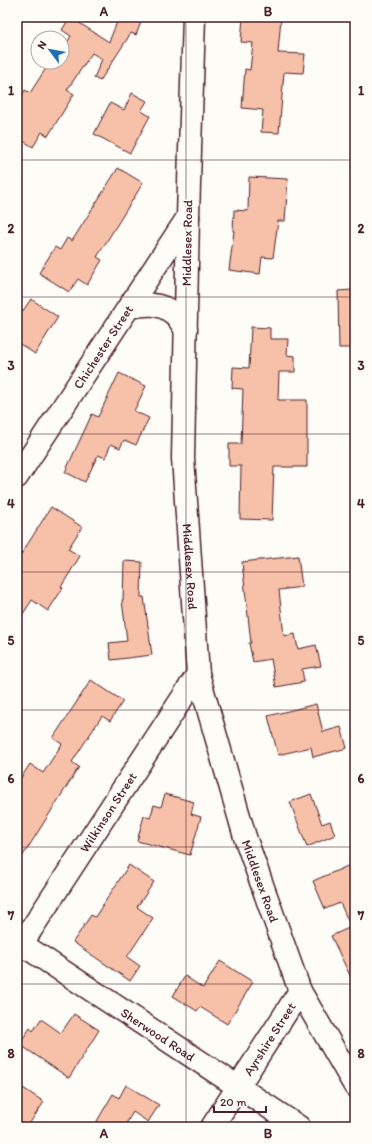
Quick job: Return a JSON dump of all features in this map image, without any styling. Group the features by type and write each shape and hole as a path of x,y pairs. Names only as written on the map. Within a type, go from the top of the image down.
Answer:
{"street":[{"name":"Middlesex Road","path":"194,17 183,458 198,674 245,837 300,991 355,1086"},
{"name":"Chichester Street","path":"17,477 188,217"},
{"path":"129,307 147,304 159,306 175,314 186,330"},
{"name":"Wilkinson Street","path":"18,945 198,674"},
{"name":"Sherwood Road","path":"18,945 238,1086 299,1127"},
{"name":"Ayrshire Street","path":"212,1127 300,991"}],"building":[{"path":"70,17 109,42 119,17 143,17 136,35 131,33 100,81 94,78 102,59 92,53 67,90 74,94 48,136 42,132 33,147 17,137 17,103 25,90 30,93 45,70 70,70 70,30 62,30"},
{"path":"243,17 281,18 278,53 305,54 303,73 284,72 279,133 261,132 263,110 242,108 245,69 250,70 253,43 241,42"},
{"path":"132,93 147,101 141,111 150,116 130,153 94,134 110,103 124,110"},
{"path":"118,168 143,183 97,257 102,260 87,285 78,279 69,292 39,273 55,247 60,250 67,238 72,241"},
{"path":"249,177 288,179 285,221 278,221 273,258 262,257 260,274 229,270 234,231 234,210 248,211"},
{"path":"352,290 353,348 339,348 338,291"},
{"path":"31,299 58,317 35,354 17,342 17,309 22,312"},
{"path":"251,327 270,328 270,339 288,339 287,355 295,356 295,372 279,372 278,400 307,400 307,467 274,467 272,520 240,519 241,466 229,466 229,444 241,444 243,389 232,388 233,367 249,368"},
{"path":"119,373 146,386 134,411 149,418 136,445 124,440 120,448 111,444 105,458 98,455 85,482 65,472 92,414 98,417"},
{"path":"51,507 82,527 68,549 80,556 61,587 63,588 48,611 32,600 17,623 17,561"},
{"path":"298,556 302,587 279,590 284,636 295,634 298,649 316,645 321,666 302,669 304,682 276,687 271,659 253,662 249,643 251,643 242,562"},
{"path":"124,561 142,562 141,597 144,597 152,655 111,660 109,643 127,641 122,600"},
{"path":"91,680 123,701 110,721 102,716 72,762 79,767 17,865 17,784 30,764 43,773 62,744 53,738"},
{"path":"316,704 323,732 341,727 347,748 313,757 311,747 278,755 268,716"},
{"path":"165,794 194,802 191,814 201,817 190,855 137,841 144,816 150,818 154,805 161,807"},
{"path":"311,794 322,824 330,821 335,835 307,847 290,802"},
{"path":"129,865 154,882 137,907 153,918 127,957 140,966 130,981 73,942 91,915 95,917"},
{"path":"350,865 355,878 355,986 331,936 351,927 340,903 325,909 313,881"},
{"path":"220,961 253,982 227,1024 200,1007 197,1011 173,996 185,976 203,988"},
{"path":"74,1014 99,1030 69,1078 19,1044 30,1028 33,1031 41,1019 61,1033"},
{"path":"17,1084 44,1102 27,1127 17,1127"},
{"path":"126,1085 159,1105 148,1122 133,1112 124,1127 106,1127 97,1121 113,1094 119,1098"}]}
